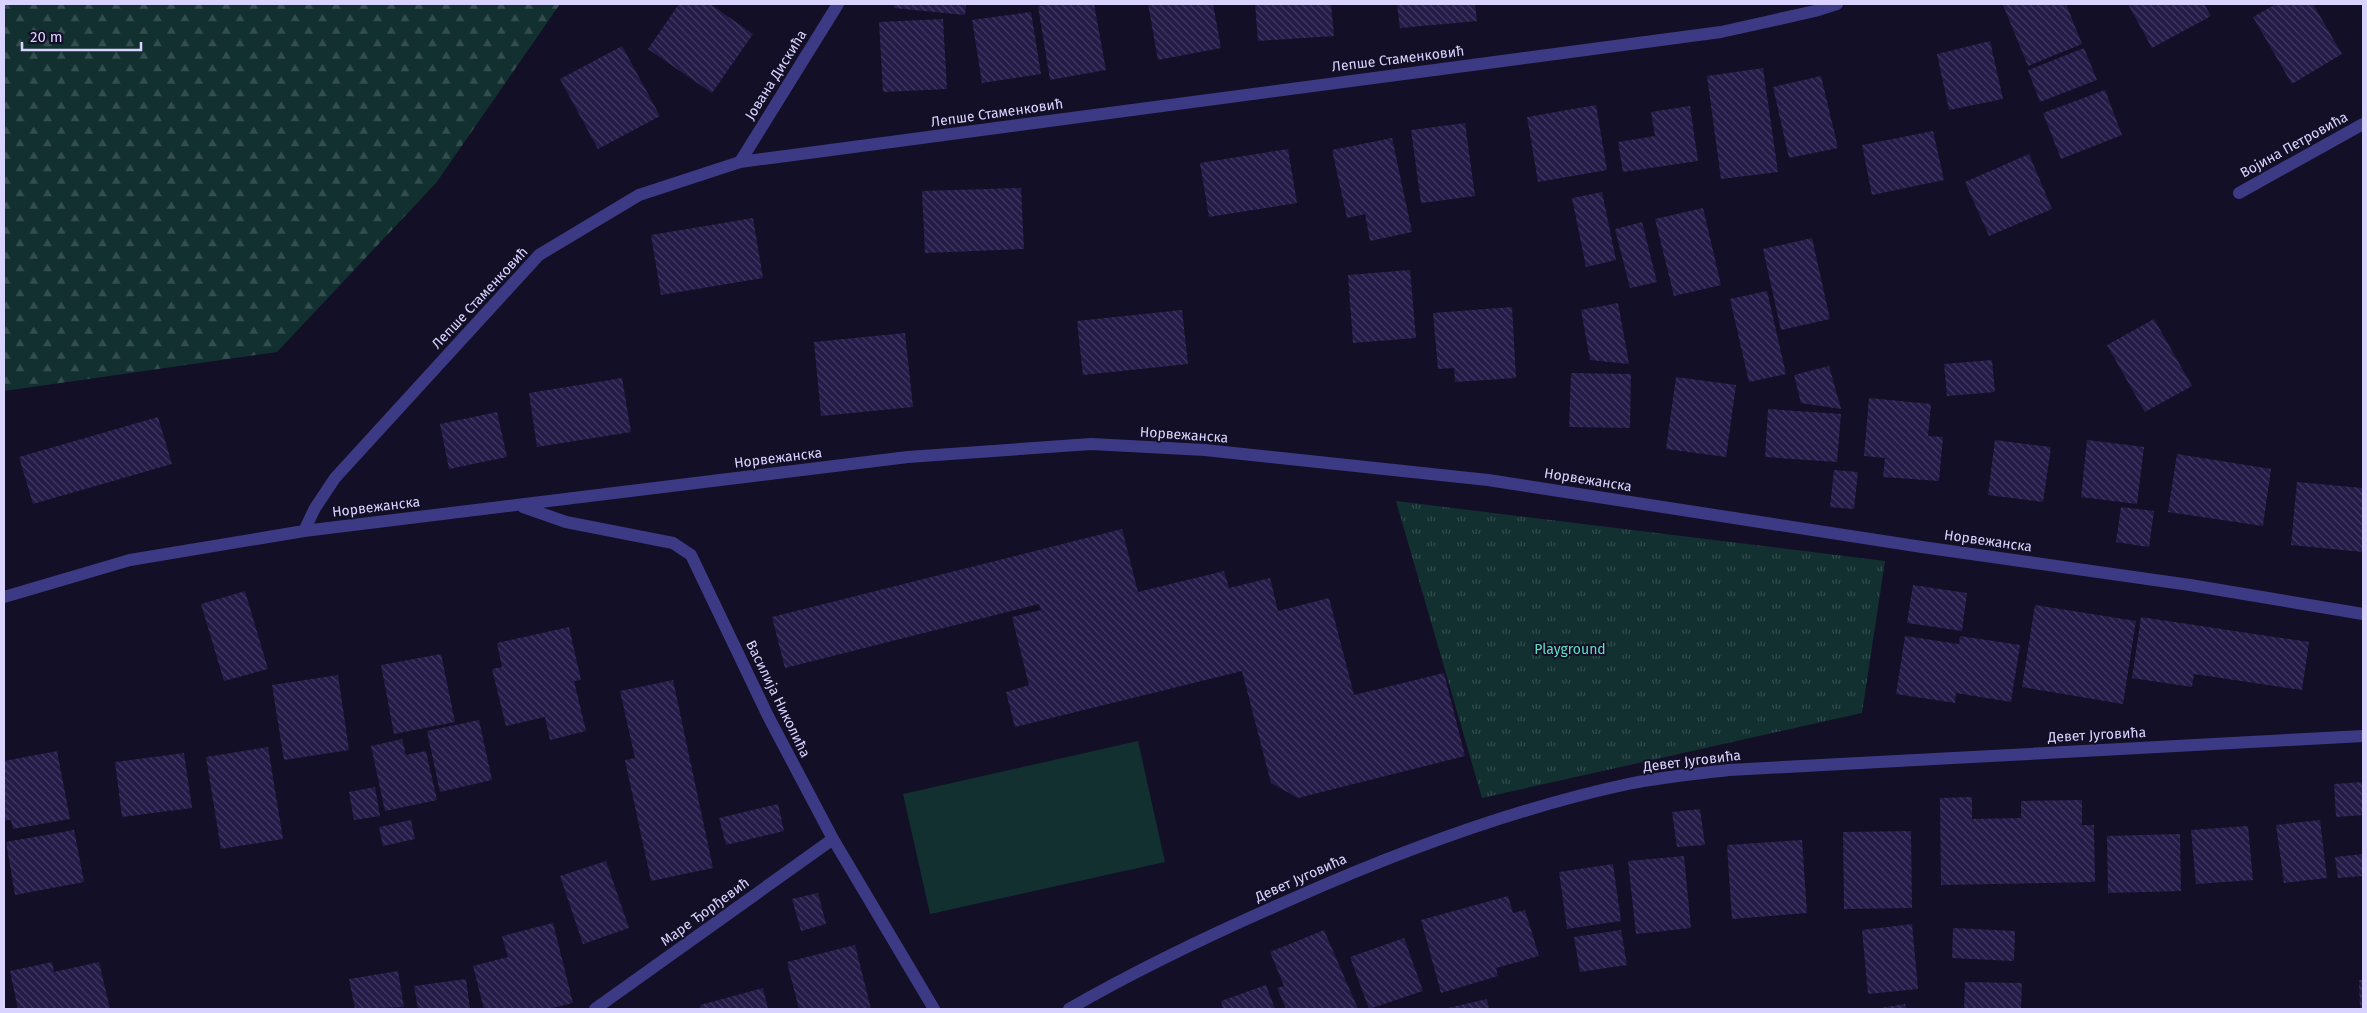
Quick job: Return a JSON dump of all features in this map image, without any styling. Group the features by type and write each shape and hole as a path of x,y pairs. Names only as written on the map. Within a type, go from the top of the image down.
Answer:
{"street":[{"name":"Јована Дискића","path":"740,162 838,4"},
{"name":"Лепше Стаменковић","path":"304,531 315,508 335,478 539,255 639,195 740,162 1721,32 1837,4"},
{"name":"Војина Петровића","path":"2238,193 2363,124"},
{"name":"Норвежанска","path":"4,597 130,560 304,531 908,457 1091,444 1186,449 1488,480 1922,547 2190,585 2363,614"},
{"name":"Василија Николића","path":"519,506 566,522 673,543 691,555 768,716 833,839 934,1009"},
{"name":"Девет Југовића","path":"1069,1009 1100,991 1230,926 1379,861 1498,819 1628,784 1729,770 2363,736"},
{"name":"Маре Ђорђевић","path":"595,1009 833,839"}],"green space":[{"path":"4,4 560,4 436,183 277,352 4,391"},
{"name":"Playground","path":"1396,501 1885,561 1862,713 1482,798"},
{"path":"1138,741 1165,862 930,914 903,794"}],"building":[{"path":"679,4 710,4 753,34 712,93 648,49"},
{"path":"894,4 966,4 965,15 894,8"},
{"path":"1050,4 1094,4 1106,70 1050,80 1038,6"},
{"path":"1148,4 1213,4 1221,48 1158,60"},
{"path":"1255,4 1331,4 1334,36 1258,41"},
{"path":"1397,4 1475,4 1477,21 1400,28"},
{"path":"2066,4 2082,44 2028,66 2003,5"},
{"path":"2128,4 2204,4 2211,16 2152,48"},
{"path":"2276,4 2313,4 2342,54 2292,84 2253,17"},
{"path":"1031,12 1041,74 982,83 972,20"},
{"path":"943,19 947,89 883,92 879,22"},
{"path":"1990,41 2003,99 1949,110 1937,54"},
{"path":"622,46 660,116 598,149 560,79"},
{"path":"2084,48 2097,80 2040,102 2028,70"},
{"path":"1763,68 1778,172 1721,179 1707,76"},
{"path":"1821,76 1838,148 1789,158 1773,87"},
{"path":"2105,90 2122,135 2061,159 2043,113"},
{"path":"1596,105 1607,170 1538,182 1527,117"},
{"path":"1690,106 1698,161 1623,172 1618,142 1655,136 1651,112"},
{"path":"1465,123 1475,196 1421,203 1411,130"},
{"path":"1933,131 1944,180 1872,195 1862,145"},
{"path":"1392,138 1412,232 1370,241 1365,214 1347,218 1332,150"},
{"path":"1288,149 1297,203 1209,217 1200,163"},
{"path":"2029,154 2052,209 1989,236 1965,182"},
{"path":"1021,188 1024,249 925,253 922,191"},
{"path":"1602,192 1616,260 1586,267 1572,198"},
{"path":"1703,208 1721,285 1674,296 1655,219"},
{"path":"753,218 763,278 661,295 651,235"},
{"path":"1642,222 1657,282 1630,288 1615,229"},
{"path":"1812,238 1830,319 1781,330 1763,249"},
{"path":"1410,270 1416,338 1353,343 1348,275"},
{"path":"1767,291 1786,374 1749,382 1730,299"},
{"path":"1618,303 1629,364 1590,360 1581,310"},
{"path":"1512,307 1516,378 1455,382 1454,368 1438,369 1433,313"},
{"path":"1182,310 1188,364 1083,375 1077,321"},
{"path":"2154,319 2192,386 2145,412 2107,345"},
{"path":"905,333 913,407 821,416 814,342"},
{"path":"1992,360 1995,392 1947,396 1944,364"},
{"path":"1829,366 1841,409 1801,403 1794,375"},
{"path":"1571,373 1631,374 1630,428 1569,427"},
{"path":"1676,377 1736,385 1726,457 1666,449"},
{"path":"622,378 631,432 537,447 529,393"},
{"path":"1869,398 1931,404 1928,436 1943,437 1939,481 1883,477 1885,458 1864,456"},
{"path":"1768,409 1841,414 1837,462 1765,457"},
{"path":"497,412 507,457 449,469 440,424"},
{"path":"158,417 172,464 33,504 19,457"},
{"path":"1995,440 2051,447 2043,502 1988,495"},
{"path":"2087,440 2144,447 2137,504 2081,497"},
{"path":"2177,454 2271,469 2263,526 2168,512"},
{"path":"1834,470 1858,472 1854,509 1830,507"},
{"path":"2297,482 2363,488 2363,552 2291,545"},
{"path":"2121,507 2154,511 2149,547 2116,542"},
{"path":"1122,529 1138,592 1224,571 1229,588 1270,578 1278,611 1329,598 1354,695 1444,673 1465,756 1298,798 1271,783 1242,671 1015,727 1006,692 1029,685 1012,617 1041,610 1039,604 785,668 772,617"},
{"path":"1913,585 1967,593 1962,631 1907,623"},
{"path":"245,591 268,669 224,681 201,604"},
{"path":"2035,605 2136,621 2123,704 2022,687"},
{"path":"2141,617 2309,642 2302,690 2194,674 2192,687 2132,678"},
{"path":"569,627 581,680 574,681 586,731 550,740 545,717 506,726 492,669 502,667 497,643"},
{"path":"1905,636 1959,644 1960,636 2020,645 2011,702 1956,693 1955,703 1896,694"},
{"path":"441,654 455,722 394,734 381,665"},
{"path":"338,675 349,750 284,760 272,685"},
{"path":"673,680 713,868 651,881 625,760 635,758 620,691"},
{"path":"479,720 492,780 440,792 427,731"},
{"path":"402,739 406,755 426,751 437,800 385,811 371,746"},
{"path":"268,747 283,839 221,849 206,757"},
{"path":"57,751 70,819 13,829 11,820 4,821 4,761"},
{"path":"184,753 192,808 122,817 115,762"},
{"path":"2363,782 2363,815 2336,817 2334,784"},
{"path":"375,787 380,816 354,820 349,792"},
{"path":"1972,797 1972,819 2021,818 2021,801 2082,800 2082,825 2094,825 2095,882 1941,885 1940,798"},
{"path":"778,804 784,831 726,845 719,818"},
{"path":"1700,809 1705,845 1677,847 1672,812"},
{"path":"411,820 415,839 383,846 379,827"},
{"path":"2320,820 2327,878 2284,883 2276,825"},
{"path":"2248,826 2253,880 2196,884 2191,830"},
{"path":"74,830 84,882 15,895 6,842"},
{"path":"1911,831 1912,908 1844,909 1843,832"},
{"path":"2180,834 2181,891 2108,893 2107,836"},
{"path":"1802,840 1807,913 1732,919 1727,845"},
{"path":"2363,854 2363,876 2338,878 2335,857"},
{"path":"1684,856 1691,928 1636,934 1628,861"},
{"path":"606,861 629,928 583,944 560,876"},
{"path":"1613,864 1621,921 1567,929 1559,872"},
{"path":"818,893 826,924 801,931 792,899"},
{"path":"1508,896 1513,913 1525,910 1539,956 1496,968 1498,976 1441,993 1421,920"},
{"path":"553,923 573,1003 548,1009 484,1009 473,966 508,957 502,936"},
{"path":"1912,924 1918,989 1868,994 1862,930"},
{"path":"1953,928 2015,931 2014,961 1952,958"},
{"path":"1324,930 1358,1009 1286,1009 1277,988 1284,986 1270,952"},
{"path":"1621,930 1627,965 1580,972 1574,937"},
{"path":"1404,938 1423,991 1369,1009 1350,957"},
{"path":"855,945 871,1009 799,1009 787,962"},
{"path":"52,962 54,972 99,962 110,1009 18,1009 10,971"},
{"path":"398,971 404,1007 355,1009 349,979"},
{"path":"466,979 470,1009 418,1009 414,986"},
{"path":"2359,980 2363,980 2363,1009 2360,1009"},
{"path":"1965,982 2022,983 2021,1009 1964,1009"},
{"path":"1266,985 1275,1009 1223,1009 1221,1001"},
{"path":"763,988 768,1009 701,1009 700,1005"},
{"path":"1487,999 1489,1009 1448,1009 1448,1008"},
{"path":"1905,1004 1906,1009 1881,1009 1881,1008"}]}
